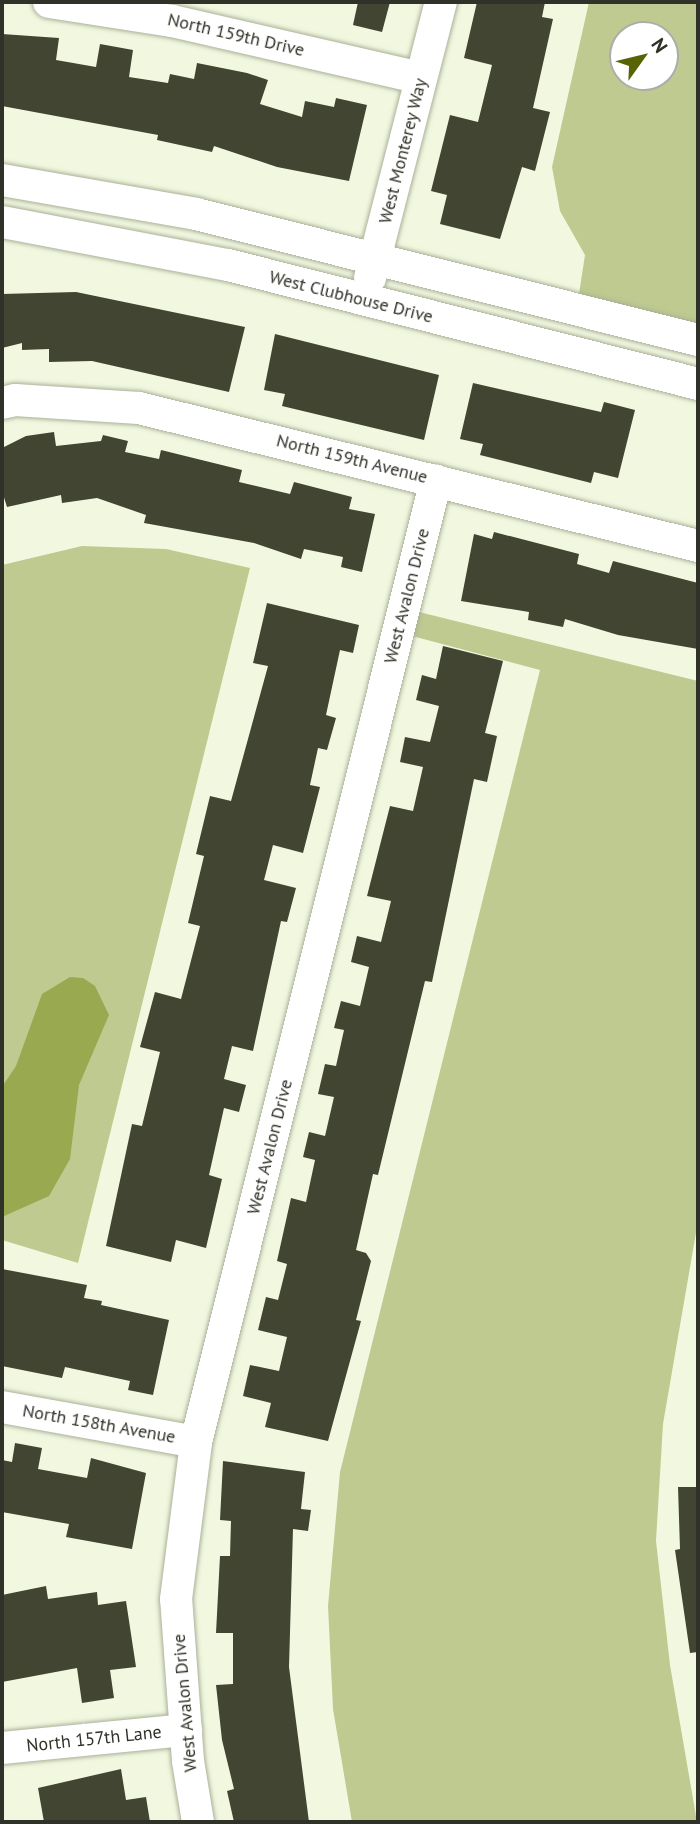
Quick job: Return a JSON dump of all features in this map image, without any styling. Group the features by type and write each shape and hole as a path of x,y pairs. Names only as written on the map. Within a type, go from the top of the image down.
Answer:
{"street":[{"name":"North 159th Drive","path":"49,2 172,20 421,78"},
{"name":"West Monterey Way","path":"365,300 442,2"},
{"path":"2,180 116,197 698,340"},
{"name":"West Clubhouse Drive","path":"2,222 144,246 698,384"},
{"name":"North 159th Avenue","path":"2,403 15,400 139,408 698,546"},
{"name":"West Avalon Drive","path":"198,1822 186,1730 176,1599 196,1442 436,480"},
{"name":"North 158th Avenue","path":"2,1407 196,1442"},
{"name":"North 157th Lane","path":"2,1748 186,1730"}],"shaded area":[{"path":"589,2 698,2 698,324 579,294 585,255 560,211 552,167"},
{"path":"82,546 166,549 250,568 78,1263 2,1240 2,565"},
{"path":"419,612 698,681 698,1221 663,1424 656,1541 670,1665 697,1822 352,1822 333,1709 328,1606 340,1472 540,670 412,636"},
{"path":"70,977 83,978 95,986 109,1015 79,1085 70,1159 49,1196 2,1217 2,1087 16,1066 42,994"}],"building":[{"path":"358,2 390,2 382,32 353,25"},
{"path":"477,2 545,2 542,17 553,19 533,108 550,112 535,171 522,167 500,239 440,224 447,195 431,191 450,115 478,122 492,65 464,58"},
{"path":"2,34 59,38 56,60 96,67 100,44 133,50 129,77 168,83 170,74 194,79 197,63 247,73 268,80 260,104 302,117 305,101 334,107 336,98 367,105 349,181 277,167 214,146 212,152 157,140 158,135 2,106"},
{"path":"76,292 245,327 229,392 92,361 49,362 49,349 22,350 22,343 2,348 2,294"},
{"path":"275,334 439,375 424,440 282,406 285,394 264,390"},
{"path":"473,383 601,412 604,402 635,410 618,478 594,472 591,483 480,455 483,444 460,439"},
{"path":"54,432 56,446 101,441 103,435 128,441 125,452 159,459 161,450 242,470 239,482 290,494 294,482 352,497 349,509 375,514 362,572 341,567 343,557 304,549 301,559 254,543 144,523 146,515 97,498 62,503 61,495 7,507 2,491 2,448 26,436"},
{"path":"494,532 579,554 577,564 609,573 613,561 698,583 698,649 618,635 565,619 563,627 528,620 529,612 461,601 474,534 492,539"},
{"path":"267,603 359,625 353,653 340,650 326,715 336,718 327,750 318,748 310,785 320,787 303,853 273,845 264,880 296,888 287,922 281,921 253,1051 232,1046 224,1079 246,1085 239,1112 224,1108 209,1175 222,1179 206,1248 176,1240 171,1262 106,1246 132,1124 142,1126 160,1052 140,1047 155,992 181,999 200,926 188,923 204,856 196,854 210,796 231,801 268,666 253,663"},
{"path":"443,646 503,661 485,733 497,736 487,782 474,779 432,982 425,981 378,1175 373,1174 356,1250 366,1253 371,1261 356,1320 361,1321 328,1441 265,1427 271,1403 243,1396 250,1365 279,1371 287,1337 258,1330 266,1297 278,1300 287,1264 277,1261 291,1198 306,1202 315,1160 303,1157 309,1132 325,1136 334,1097 318,1094 325,1064 336,1066 344,1030 334,1028 341,1001 360,1006 369,967 351,962 357,936 381,942 391,901 367,896 390,806 413,811 423,767 400,762 405,737 430,742 439,706 416,700 422,675 436,679"},
{"path":"2,1269 87,1285 84,1298 102,1301 101,1305 169,1320 153,1395 128,1390 130,1381 65,1367 62,1378 2,1366"},
{"path":"15,1443 42,1448 38,1469 87,1478 91,1458 146,1473 132,1549 66,1537 69,1524 2,1512 2,1460 12,1462"},
{"path":"223,1461 305,1472 301,1509 311,1510 308,1531 293,1529 289,1667 309,1822 234,1822 227,1791 234,1789 222,1740 216,1685 233,1684 233,1633 216,1633 220,1556 230,1556 231,1521 220,1520"},
{"path":"678,1487 698,1487 698,1652 690,1653 675,1550 680,1549"},
{"path":"46,1586 48,1599 97,1592 98,1605 126,1601 136,1667 110,1670 114,1698 82,1703 77,1668 2,1682 2,1595"},
{"path":"121,1769 126,1800 146,1797 150,1822 44,1822 38,1788"}]}
